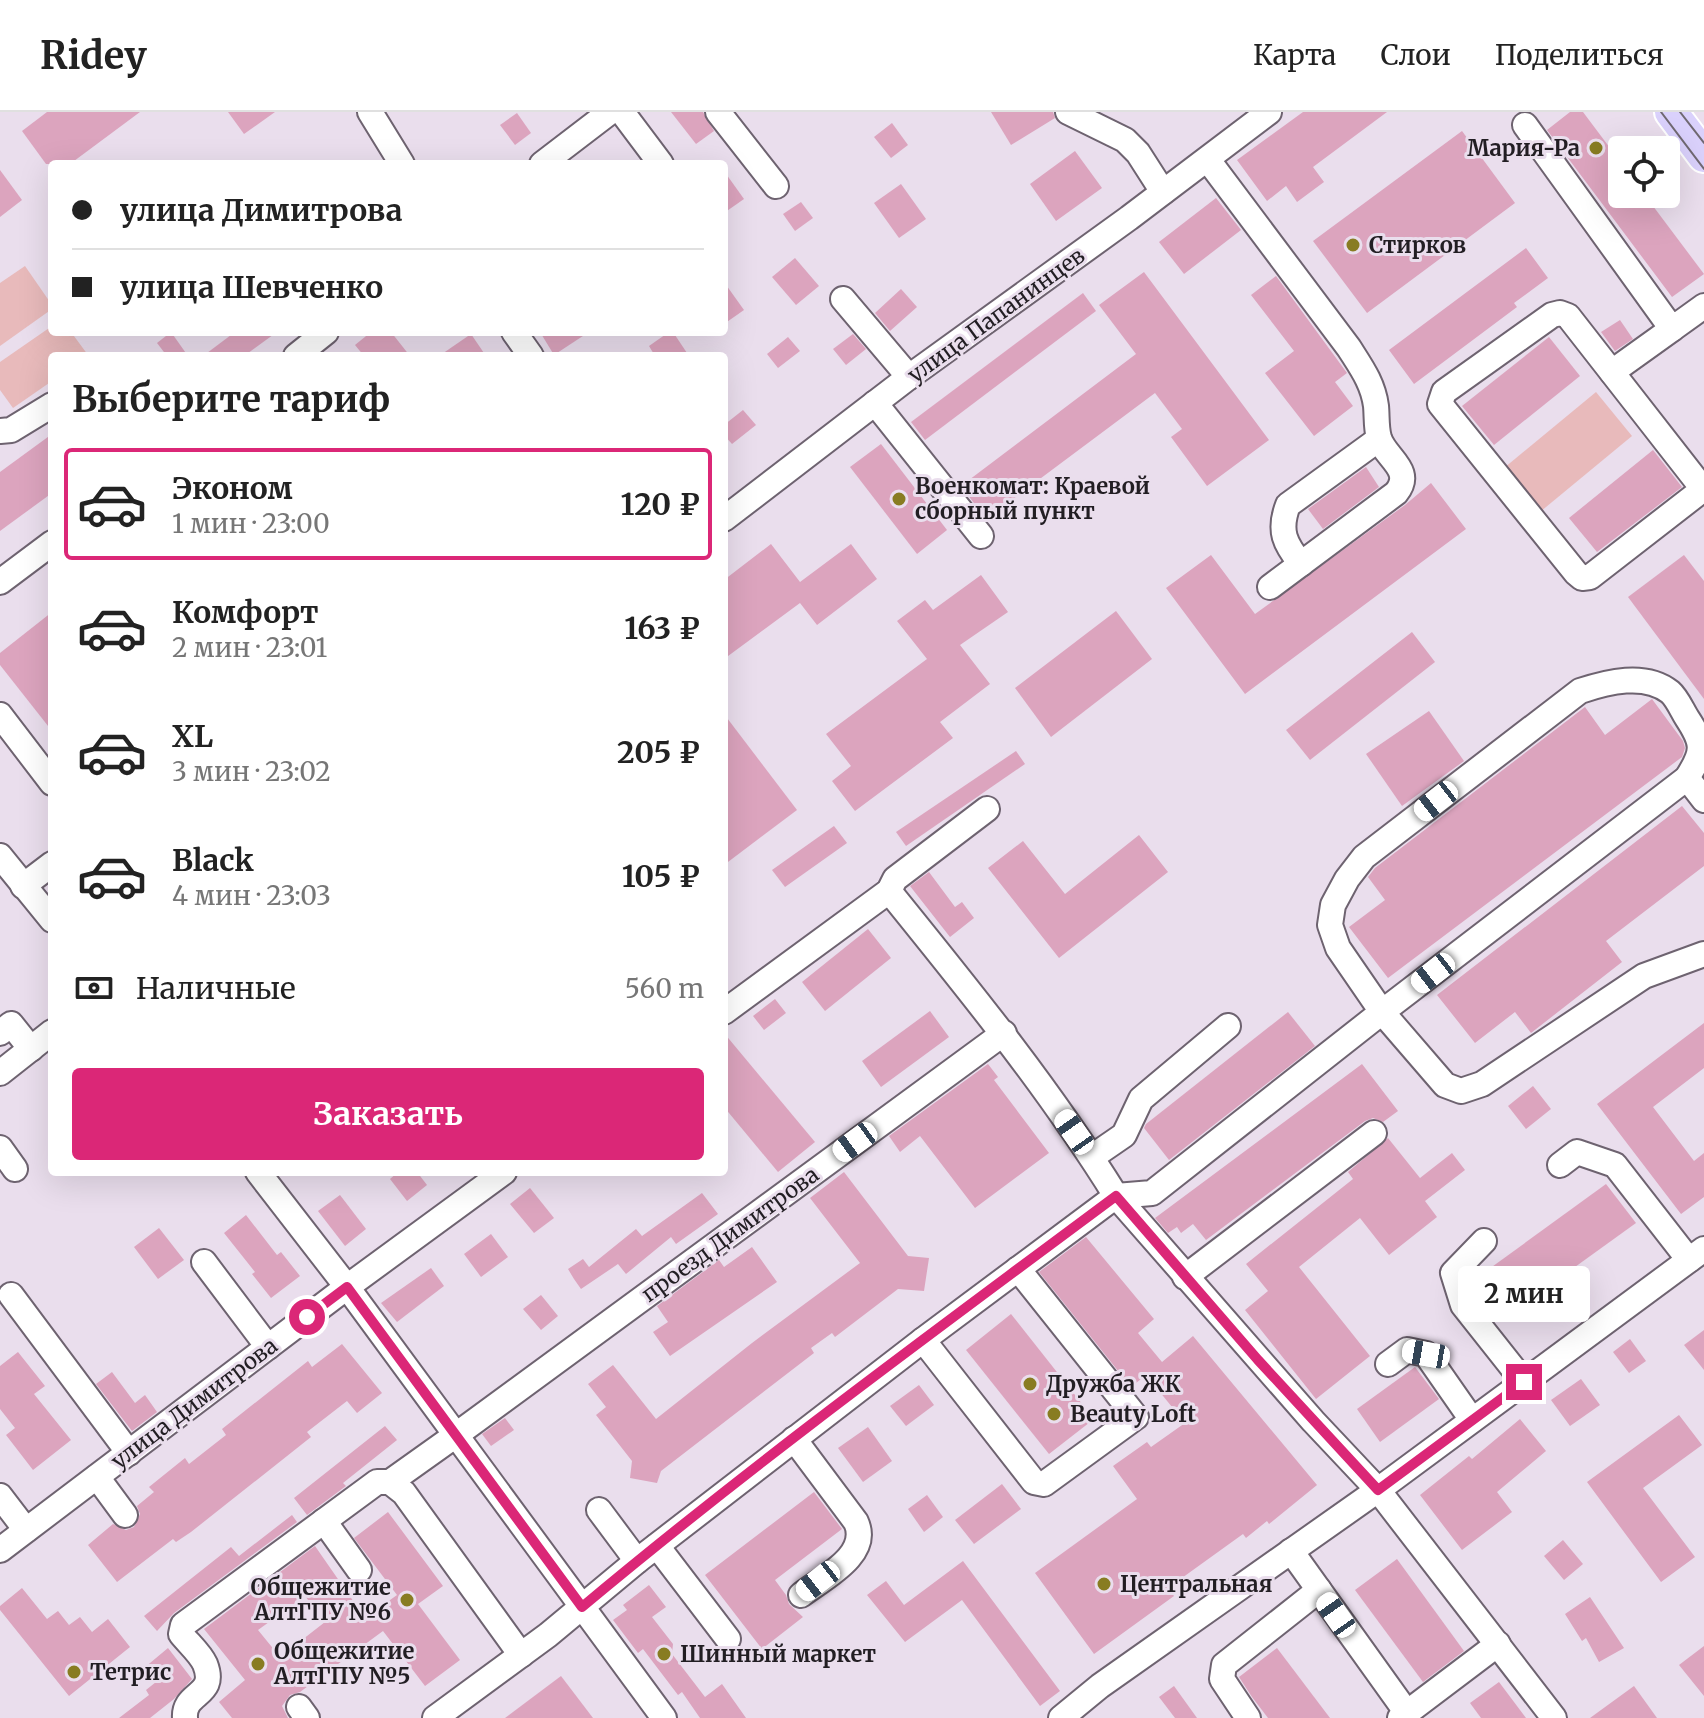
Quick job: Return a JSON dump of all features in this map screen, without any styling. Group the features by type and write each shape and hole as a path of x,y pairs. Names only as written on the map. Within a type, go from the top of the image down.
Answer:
{"main road":[{"path":"1671,112 1704,156"}],"street":[{"path":"370,112 400,160"},
{"path":"547,160 610,112"},
{"path":"622,112 658,160"},
{"path":"718,112 776,186"},
{"path":"1068,112 1125,140 1138,153 1163,192"},
{"name":"улица Папанинцев","path":"728,516 909,377 1208,160 1269,112"},
{"path":"1525,125 1672,329"},
{"path":"1208,160 1369,378 1376,404 1379,439 1400,467 1403,481 1400,488 1270,587"},
{"path":"843,299 909,377"},
{"path":"1612,372 1704,306"},
{"path":"1555,314 1568,316 1612,372 1700,489 1590,577 1582,578 1442,408 1440,400 1444,392 1555,314"},
{"path":"301,352 321,336"},
{"path":"875,403 981,536"},
{"path":"0,431 11,430 48,407"},
{"path":"1301,564 1286,546 1282,532 1288,505 1379,439"},
{"path":"0,582 48,546"},
{"path":"435,1718 521,1655 637,1561 923,1340 1116,1196 1152,1193 1382,1012 1687,778 1701,749 1701,737 1670,693 1650,684 1611,681 1580,691 1364,857 1333,905 1330,925 1338,948 1382,1012 1445,1085 1461,1091 1482,1084 1644,976 1704,954"},
{"path":"0,715 48,778"},
{"path":"1687,778 1704,800"},
{"path":"728,1009 889,891 895,879 987,809"},
{"path":"0,856 48,915"},
{"path":"23,886 48,867"},
{"path":"889,891 1004,1033 1116,1196 1378,1490 1554,1718"},
{"path":"0,1033 11,1024 31,1049"},
{"path":"1092,1157 1124,1135 1141,1099 1228,1026"},
{"name":"проезд Димитрова","path":"185,1718 184,1710 189,1701 206,1689 208,1681 204,1662 181,1634 183,1625 377,1482 390,1482 456,1435 1004,1033"},
{"path":"0,1073 48,1035"},
{"path":"1185,1277 1374,1133"},
{"path":"0,1148 15,1169"},
{"path":"1061,1718 1100,1686 1378,1490 1697,1255 1615,1165 1577,1152 1560,1165"},
{"path":"261,1176 347,1287 664,1718"},
{"name":"улица Димитрова","path":"0,1550 499,1176"},
{"path":"1484,1241 1453,1273 1463,1305 1524,1382"},
{"path":"204,1262 268,1347"},
{"path":"923,1340 1034,1482 1044,1484 1136,1417 1018,1269"},
{"path":"11,1295 129,1453"},
{"path":"1388,1364 1407,1350 1426,1354 1472,1420"},
{"path":"794,1439 856,1522 860,1535 854,1554 801,1595"},
{"path":"97,1477 125,1515"},
{"path":"390,1482 404,1493 521,1655"},
{"path":"0,1496 26,1530"},
{"path":"599,1510 637,1561"},
{"path":"324,1521 359,1570"},
{"path":"657,1546 728,1639"},
{"path":"1291,1551 1404,1716 1498,1644"},
{"path":"1248,1718 1222,1679 1224,1665 1319,1590"}],"shaded area":[{"path":"25,266 48,299 48,312 0,346 0,283"},
{"path":"48,329 48,336 74,336 86,352 48,352 48,384 13,408 0,390 0,362"},
{"path":"1596,392 1632,436 1540,512 1504,468"}],"building":[{"path":"47,112 140,112 75,160 48,160 46,164 22,131"},
{"path":"228,112 275,112 244,134"},
{"path":"671,112 703,112 714,131 696,144"},
{"path":"991,112 1053,112 1055,118 1011,145"},
{"path":"1303,112 1387,112 1313,167 1324,182 1297,202 1286,186 1267,201 1237,160"},
{"path":"1570,112 1583,112 1608,145 1608,208 1654,208 1704,274 1672,297 1547,130"},
{"path":"517,113 531,133 515,145 500,125"},
{"path":"892,123 908,145 891,158 874,137"},
{"path":"1462,131 1515,203 1367,313 1313,241"},
{"path":"1075,151 1102,188 1056,221 1030,184"},
{"path":"0,170 22,200 0,217"},
{"path":"728,177 744,199 728,210"},
{"path":"901,184 926,219 899,238 874,203"},
{"path":"1216,198 1241,230 1184,274 1159,242"},
{"path":"801,202 813,218 795,231 783,214"},
{"path":"1526,248 1548,278 1514,303 1517,307 1414,384 1389,350"},
{"path":"795,258 819,286 796,305 772,277"},
{"path":"1144,272 1269,440 1207,486 1171,437 1182,429 1155,393 986,519 961,486 1136,354 1099,305"},
{"path":"1276,276 1347,373 1335,382 1353,406 1314,436 1265,373 1294,351 1251,295"},
{"path":"728,288 744,310 728,321"},
{"path":"901,289 917,307 890,331 875,313"},
{"path":"1083,293 1096,311 925,440 911,422"},
{"path":"1620,320 1633,339 1615,351 1601,332"},
{"path":"853,334 866,349 846,365 833,349"},
{"path":"166,336 174,336 185,352 164,352 157,343"},
{"path":"230,336 272,336 250,352 208,352"},
{"path":"366,336 394,336 407,352 361,352 355,345"},
{"path":"472,336 483,352 445,352"},
{"path":"542,336 583,336 559,352 552,352"},
{"path":"663,336 676,336 686,352 653,352 649,346"},
{"path":"788,337 800,351 778,368 767,354"},
{"path":"1549,337 1580,376 1494,445 1462,406"},
{"path":"743,410 756,425 732,444 728,440 728,422"},
{"path":"48,437 48,496 0,531 0,472"},
{"name":"Военкомат: Краевой сборный пункт","path":"881,444 947,530 917,554 850,467"},
{"path":"1653,450 1682,487 1597,552 1569,518"},
{"path":"1366,467 1379,487 1323,529 1308,509"},
{"path":"1431,483 1466,529 1245,694 1166,588 1211,555 1255,614"},
{"path":"771,544 800,582 851,544 877,579 817,625 800,603 728,656 728,577"},
{"path":"1684,555 1704,581 1704,699 1628,597"},
{"path":"981,575 1008,612 960,645 990,684 940,722 953,738 855,811 832,781 851,766 826,734 927,659 897,621 925,600 933,610"},
{"path":"1116,611 1152,659 1051,737 1015,688"},
{"path":"48,615 48,726 0,665 0,653"},
{"path":"1412,632 1435,662 1310,760 1286,730"},
{"path":"1652,699 1683,741 1685,748 1682,757 1388,978 1349,927 1385,900 1368,877 1375,868 1585,707 1605,735"},
{"path":"1429,711 1464,761 1402,806 1366,754"},
{"path":"728,719 797,810 728,862"},
{"path":"1016,751 1025,764 906,846 896,832"},
{"path":"1682,806 1704,833 1704,866 1606,941 1622,962 1531,1033 1515,1012 1475,1043 1437,995"},
{"path":"834,826 847,843 785,887 772,870"},
{"path":"1139,835 1168,872 1059,958 988,868 1023,841 1065,894"},
{"path":"929,872 955,907 962,902 974,918 950,937 910,886"},
{"path":"868,929 891,958 825,1011 802,982"},
{"path":"775,999 786,1013 764,1030 753,1016"},
{"path":"930,1011 949,1037 881,1087 862,1061"},
{"path":"1288,1012 1315,1046 1169,1160 1144,1128 1146,1124"},
{"path":"1704,1023 1704,1068 1653,1107 1694,1161 1704,1153 1704,1197 1681,1214 1597,1104"},
{"path":"728,1038 815,1142 778,1172 728,1112"},
{"path":"988,1064 998,1077 994,1080 1049,1153 975,1208 920,1136 900,1152 889,1136"},
{"path":"1362,1064 1398,1111 1383,1122 1373,1118 1365,1121 1206,1240 1193,1224 1181,1233 1177,1227 1168,1233 1155,1218"},
{"path":"1533,1086 1551,1109 1526,1129 1508,1106"},
{"path":"1388,1138 1420,1178 1452,1153 1465,1170 1425,1201 1437,1217 1389,1255 1360,1218 1299,1267 1370,1356 1316,1399 1245,1310 1268,1291 1246,1264 1353,1179 1348,1172"},
{"path":"844,1172 908,1256 929,1258 924,1291 898,1289 835,1337 832,1333 811,1348 814,1353 661,1471 657,1483 630,1478 632,1461 596,1415 606,1407 588,1384 613,1365 656,1419 860,1263 810,1198"},
{"path":"393,1176 420,1176 427,1185 407,1201 390,1179"},
{"path":"1606,1184 1636,1223 1507,1316 1478,1277"},
{"path":"530,1188 554,1218 534,1233 510,1204"},
{"path":"702,1193 718,1214 676,1244 671,1237 626,1274 618,1264 581,1289 568,1269 583,1259 589,1267 636,1229 642,1236"},
{"path":"340,1195 366,1229 345,1246 318,1211"},
{"path":"246,1215 277,1255 281,1252 300,1276 271,1298 224,1233"},
{"path":"159,1228 184,1260 158,1279 134,1247"},
{"path":"491,1234 508,1257 481,1277 464,1254"},
{"path":"1086,1237 1154,1319 1138,1333 1162,1362 1193,1336 1317,1485 1269,1524 1267,1521 1246,1538 1243,1534 1168,1588 1174,1596 1094,1654 1035,1573 1137,1499 1113,1466 1147,1442 1151,1447 1185,1423 1146,1375 1131,1387 1039,1272"},
{"path":"752,1247 777,1282 670,1356 653,1332 668,1322 657,1306 719,1260 724,1267"},
{"path":"431,1268 444,1286 397,1322 381,1303"},
{"path":"541,1295 558,1316 541,1330 523,1309"},
{"name":"Дружба ЖК","path":"1011,1314 1094,1419 1049,1454 966,1350"},
{"path":"1704,1330 1704,1370 1684,1345"},
{"path":"1630,1339 1646,1361 1629,1373 1613,1352"},
{"path":"342,1344 382,1393 357,1413 347,1401 307,1432 311,1437 191,1532 176,1542 173,1539 117,1582 88,1545 113,1524 126,1530 134,1527 140,1514 137,1506 154,1492 149,1487 185,1458 189,1464 226,1435 222,1429 308,1361 312,1367"},
{"path":"18,1352 45,1386 34,1394 71,1440 33,1470 6,1435 15,1428 0,1409 0,1366"},
{"path":"1415,1367 1439,1399 1380,1442 1357,1409"},
{"path":"112,1372 135,1403 145,1395 157,1412 132,1431 96,1384"},
{"path":"1581,1379 1600,1405 1570,1426 1551,1400"},
{"path":"919,1385 934,1405 906,1426 890,1406"},
{"path":"1679,1415 1702,1445 1643,1488 1695,1557 1661,1582 1587,1482"},
{"path":"505,1418 514,1430 491,1446 482,1434"},
{"path":"1520,1419 1546,1451 1497,1492 1512,1512 1462,1550 1420,1495 1469,1456 1472,1459"},
{"path":"385,1426 397,1440 343,1483 346,1486 307,1515 294,1498"},
{"path":"868,1427 892,1461 863,1482 838,1448"},
{"path":"1002,1484 1021,1509 974,1544 955,1520"},
{"path":"814,1492 842,1529 775,1580 789,1604 803,1617 762,1649 705,1575"},
{"path":"927,1495 943,1517 924,1532 908,1509"},
{"path":"388,1512 443,1586 418,1604 460,1660 425,1686 383,1631 300,1692 290,1695 282,1706 288,1718 232,1718 219,1702 245,1680 204,1629 315,1546 365,1618 397,1595 354,1538","holes":["305,1596 325,1622 280,1657 258,1630"]},
{"path":"292,1515 297,1522 174,1613 157,1631 144,1616 231,1547 239,1556"},
{"path":"1563,1540 1583,1564 1564,1580 1544,1556"},
{"path":"1397,1559 1464,1651 1423,1682 1355,1590"},
{"path":"963,1561 1060,1691 1040,1706 962,1600 905,1642 867,1595 886,1581 904,1605"},
{"path":"649,1585 666,1607 652,1617 673,1644 672,1654 705,1697 722,1684 746,1718 700,1718 682,1692 678,1695 643,1649 638,1653 613,1620 627,1610 623,1605"},
{"name":"Тетрис","path":"22,1588 47,1619 58,1611 69,1625 80,1617 92,1632 108,1619 130,1647 69,1696 0,1610 0,1606"},
{"path":"1590,1597 1624,1648 1599,1662 1586,1638 1582,1641 1565,1614"},
{"path":"1704,1646 1704,1696 1679,1665"},
{"path":"168,1648 192,1679 174,1699 150,1718 119,1718 149,1695 146,1690 156,1682 144,1668"},
{"path":"1277,1648 1330,1718 1268,1718 1252,1697 1239,1677"},
{"path":"561,1676 593,1718 505,1718"},
{"path":"1499,1682 1526,1718 1481,1718 1470,1703"},
{"path":"1174,1686 1197,1718 1175,1718 1159,1697"},
{"path":"1634,1686 1657,1718 1590,1718"}],"tram line":[{"path":"1661,112 1704,169"},
{"path":"1680,112 1704,143"}],"place":[{"name":"Мария-Ра","path":"1596,148"},
{"name":"Стирков","path":"1353,245"},
{"name":"Военкомат: Краевой сборный пункт","path":"899,499"},
{"name":"Дружба ЖК","path":"1030,1384"},
{"name":"Beauty Loft","path":"1054,1414"},
{"name":"Центральная","path":"1104,1584"},
{"name":"Общежитие АлтГПУ №6","path":"407,1600"},
{"name":"Шинный маркет","path":"664,1654"},
{"name":"Общежитие АлтГПУ №5","path":"258,1664"},
{"name":"Тетрис","path":"74,1672"}],"route":[{"path":"307,1317 347,1287 582,1607 902,1357 1116,1196 1258,1360 1378,1490 1524,1382"}]}
